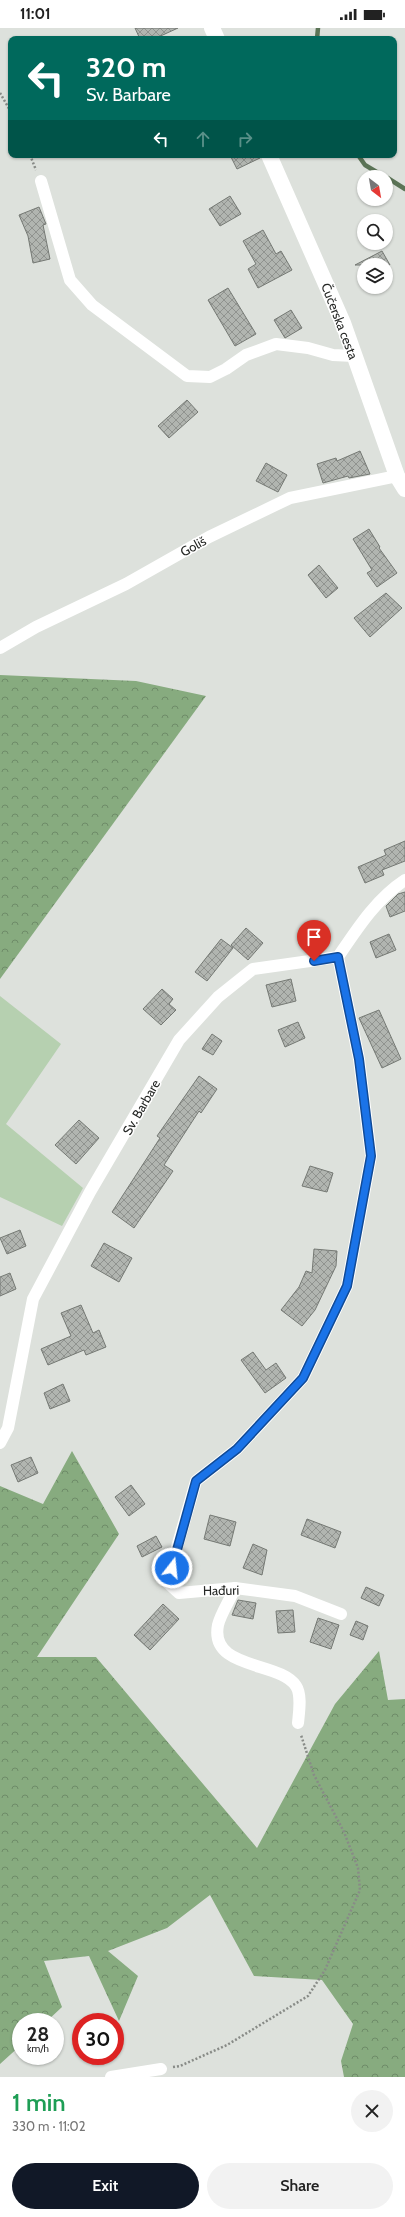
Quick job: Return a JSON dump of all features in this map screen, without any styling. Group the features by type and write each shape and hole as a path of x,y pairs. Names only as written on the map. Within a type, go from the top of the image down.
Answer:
{"street":[{"name":"Čučerska cesta","path":"270,158 315,257 401,482"},
{"path":"41,181 70,280 92,305 187,376 210,376 226,369 246,355 276,344 308,348 333,355 354,356"},
{"name":"Goliš","path":"0,648 36,627 126,584 210,537 290,498 401,482"},
{"path":"338,957 363,919 396,886 405,880"},
{"name":"Sv. Barbare","path":"0,1443 8,1428 32,1299 90,1192 179,1040 218,997 253,970 338,957"},
{"name":"Hađuri","path":"338,957 359,1059 371,1156 347,1286 303,1378 237,1449 196,1481 167,1582 180,1593 235,1588 294,1596 342,1614"},
{"path":"235,1588 218,1624 218,1637 223,1648 232,1656 248,1664 286,1677 296,1686 299,1699 298,1723"},
{"path":"110,2077 161,2069"}],"path":[{"path":"0,93 8,107"},
{"path":"161,2069 180,2066 227,2045 308,1996 325,1970 360,1890 358,1868 344,1832 314,1775 298,1723"}],"green space":[{"path":"0,675 136,681 206,696 0,979"},
{"path":"0,996 61,1044 6,1124 83,1188 62,1226 0,1197"},
{"path":"72,1451 119,1534 37,1657 96,1657 257,1848 335,1704 379,1651 388,1700 405,1699 405,2077 344,2077 341,2061 353,2024 322,1980 254,1976 210,1895 167,1928 108,1951 138,1976 122,2013 115,2013 89,1956 44,1961 62,2007 56,2013 12,2013 12,2053 0,2064 0,1486 43,1504"}],"building":[{"path":"135,28 178,28 161,36 139,36"},
{"path":"232,158 260,158 237,169"},
{"path":"230,196 241,214 220,226 209,209"},
{"path":"39,207 46,224 43,225 50,259 33,263 28,236 19,215"},
{"path":"263,230 276,254 281,251 292,270 258,288 248,269 256,264 243,241"},
{"path":"382,251 386,258 368,258"},
{"path":"228,288 256,334 235,346 208,300"},
{"path":"291,310 302,328 285,338 274,320"},
{"path":"187,400 198,412 169,438 158,426"},
{"path":"360,451 370,474 349,478 348,476 323,483 317,464 336,458 337,461"},
{"path":"266,463 287,475 278,492 256,481"},
{"path":"369,529 380,547 379,548 397,573 377,587 367,573 372,570 353,539"},
{"path":"319,565 338,588 326,598 308,575"},
{"path":"386,593 402,608 370,637 354,618"},
{"path":"405,841 405,861 382,870 384,875 365,883 358,867 386,855 384,850"},
{"path":"405,892 405,911 390,917 386,906 398,894"},
{"path":"246,928 263,943 248,960 231,945"},
{"path":"389,934 396,950 376,958 370,942"},
{"path":"221,939 233,948 207,981 195,972"},
{"path":"291,979 296,1001 272,1007 266,985"},
{"path":"162,989 173,999 169,1004 176,1010 161,1025 143,1009"},
{"path":"379,1010 401,1059 382,1068 359,1018"},
{"path":"298,1022 305,1038 285,1047 278,1030"},
{"path":"212,1034 222,1041 213,1055 202,1049"},
{"path":"199,1076 217,1089 201,1113 199,1111 164,1165 173,1171 134,1228 112,1212 160,1138 157,1136"},
{"path":"79,1120 99,1138 76,1164 55,1145"},
{"path":"310,1166 333,1173 327,1192 302,1186"},
{"path":"20,1230 26,1246 7,1254 0,1238"},
{"path":"104,1243 132,1258 119,1282 91,1266"},
{"path":"314,1249 337,1251 336,1266 315,1310 302,1326 281,1310 299,1287 306,1271 312,1273"},
{"path":"10,1273 16,1289 0,1296 0,1277"},
{"path":"81,1305 93,1333 99,1330 106,1347 86,1355 84,1350 48,1365 41,1349 71,1336 61,1313"},
{"path":"253,1352 266,1370 276,1363 286,1378 265,1393 241,1360"},
{"path":"63,1384 70,1401 50,1409 44,1393"},
{"path":"31,1457 38,1473 18,1482 11,1465"},
{"path":"131,1485 145,1504 129,1516 115,1497"},
{"path":"210,1515 236,1522 230,1546 204,1539"},
{"path":"307,1519 341,1532 335,1548 301,1535"},
{"path":"156,1536 162,1547 142,1557 137,1546"},
{"path":"253,1544 267,1550 262,1575 243,1568"},
{"path":"366,1587 384,1595 379,1606 361,1598"},
{"path":"238,1600 256,1603 253,1619 232,1615"},
{"path":"163,1604 179,1619 150,1650 134,1635"},
{"path":"293,1610 295,1632 278,1633 276,1611"},
{"path":"318,1618 339,1625 331,1649 310,1642"},
{"path":"356,1621 368,1626 363,1640 350,1635"}],"waterway":[{"path":"317,36 318,28"},
{"path":"360,158 365,165 373,170"},
{"path":"393,181 405,189"}],"route":[{"path":"172,1568 196,1481 237,1449 303,1378 347,1286 371,1156 359,1059 338,957 314,961"}]}
